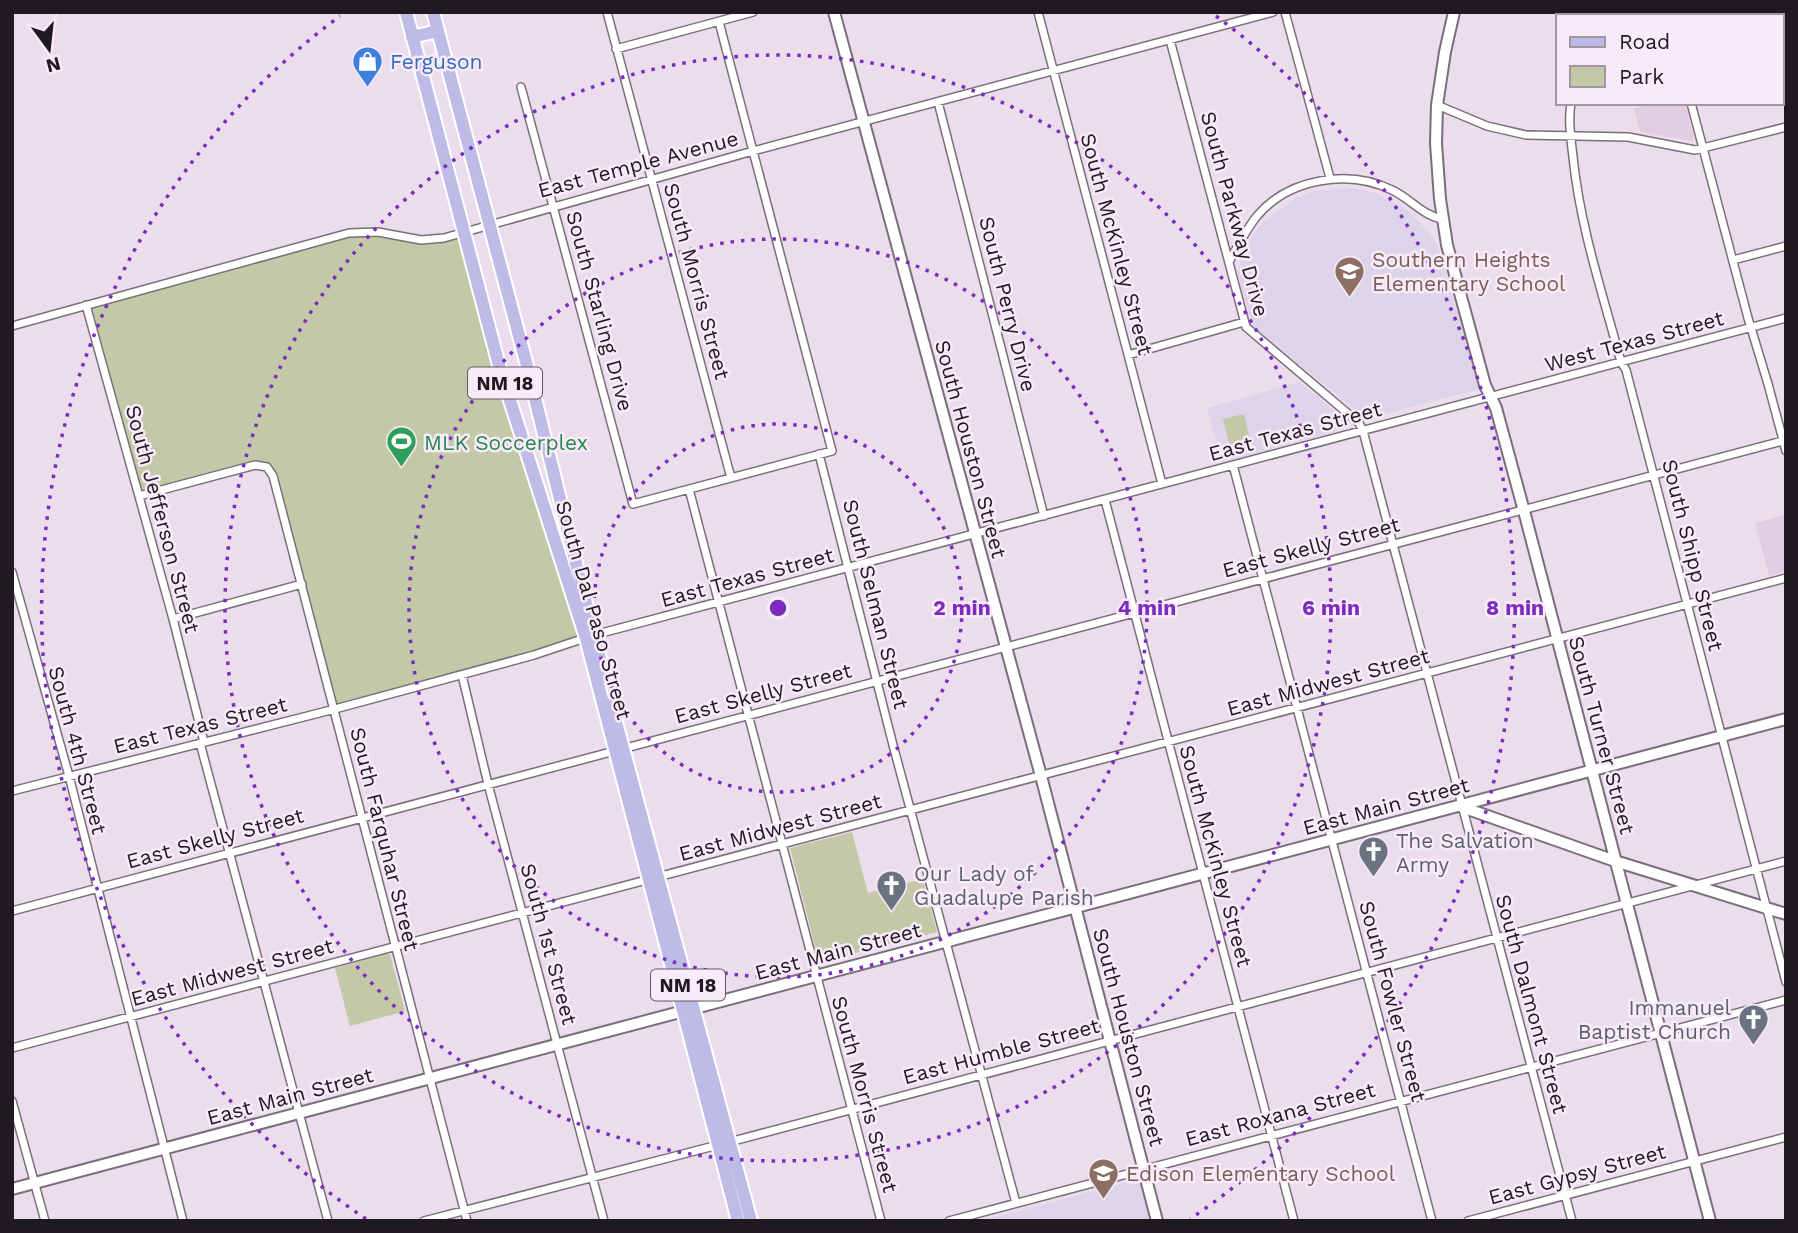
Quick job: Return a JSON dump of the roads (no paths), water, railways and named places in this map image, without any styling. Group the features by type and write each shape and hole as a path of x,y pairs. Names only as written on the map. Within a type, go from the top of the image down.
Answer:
{"main road":[{"name":"South Dal Paso Street","path":"405,12 500,369 590,637"},
{"name":"South Dal Paso Street","path":"433,12 489,224 590,637 724,1143 751,1221"},
{"path":"412,37 438,31"},
{"name":"South Dal Paso Street","path":"724,1143 738,1221"}],"street":[{"name":"South Morris Street","path":"607,12 732,478"},
{"path":"616,49 753,12"},
{"name":"South Houston Street","path":"834,12 1041,776 1157,1221"},
{"name":"South McKinley Street","path":"1038,12 1163,484"},
{"path":"1285,12 1330,178"},
{"name":"South Turner Street","path":"1454,12 1437,105 1437,171 1443,219 1485,385 1492,398 1524,511 1710,1221"},
{"name":"East Temple Avenue","path":"12,326 355,232 378,232 421,240 444,238 651,178 1269,13"},
{"path":"689,489 832,451 719,22"},
{"name":"South Parkway Drive","path":"1170,40 1244,322 1249,331 1359,423 1363,431"},
{"name":"South Starling Drive","path":"521,87 632,504 689,489"},
{"name":"South Perry Drive","path":"938,102 1044,516"},
{"path":"1437,105 1501,130 1526,135 1628,137 1695,150 1786,127"},
{"name":"South Shipp Street","path":"1572,105 1571,136 1576,188 1621,362 1626,370 1655,476 1786,982"},
{"path":"1692,105 1786,451"},
{"path":"1228,263 1258,215 1273,202 1297,188 1330,178 1350,178 1378,184 1401,195 1430,217 1443,219"},
{"path":"1733,260 1786,246"},
{"name":"South Jefferson Street","path":"86,305 173,620 229,852 328,1221"},
{"name":"West Texas Street","path":"1492,398 1786,318"},
{"path":"1128,355 1244,322"},
{"name":"East Texas Street","path":"12,791 335,709 718,602 1492,398"},
{"name":"South Dalmont Street","path":"1363,431 1572,1221"},
{"name":"East Skelly Street","path":"12,911 1784,440"},
{"name":"South Selman Street","path":"819,454 1016,1203"},
{"name":"South Farquhar Street","path":"139,496 255,465 267,467 273,476 467,1221"},
{"name":"South Fowler Street","path":"1233,465 1432,1221"},
{"name":"South Morris Street","path":"689,489 881,1221"},
{"name":"South McKinley Street","path":"1105,499 1294,1221"},
{"name":"South 4th Street","path":"12,572 132,1017 183,1221"},
{"name":"East Midwest Street","path":"12,1048 1786,578"},
{"path":"173,620 302,584"},
{"name":"South 1st Street","path":"461,675 604,1221"},
{"name":"East Main Street","path":"12,1189 1786,719"},
{"path":"1462,807 1615,861 1786,914"},
{"name":"East Humble Street","path":"424,1221 1786,861"},
{"name":"East Roxana Street","path":"949,1221 1786,1000"},
{"path":"12,1101 45,1221"},
{"name":"East Gypsy Street","path":"1468,1221 1786,1137"}],"place":[{"name":"Ferguson","path":"367,88"},
{"name":"Southern Heights Elementary School","path":"1349,298"},
{"name":"MLK Soccerplex","path":"401,469"},
{"name":"The Salvation Army","path":"1373,879"},
{"name":"Our Lady of Guadalupe Parish","path":"891,912"},
{"name":"Immanuel Baptist Church","path":"1754,1046"},
{"name":"Edison Elementary School","path":"1103,1200"}]}
